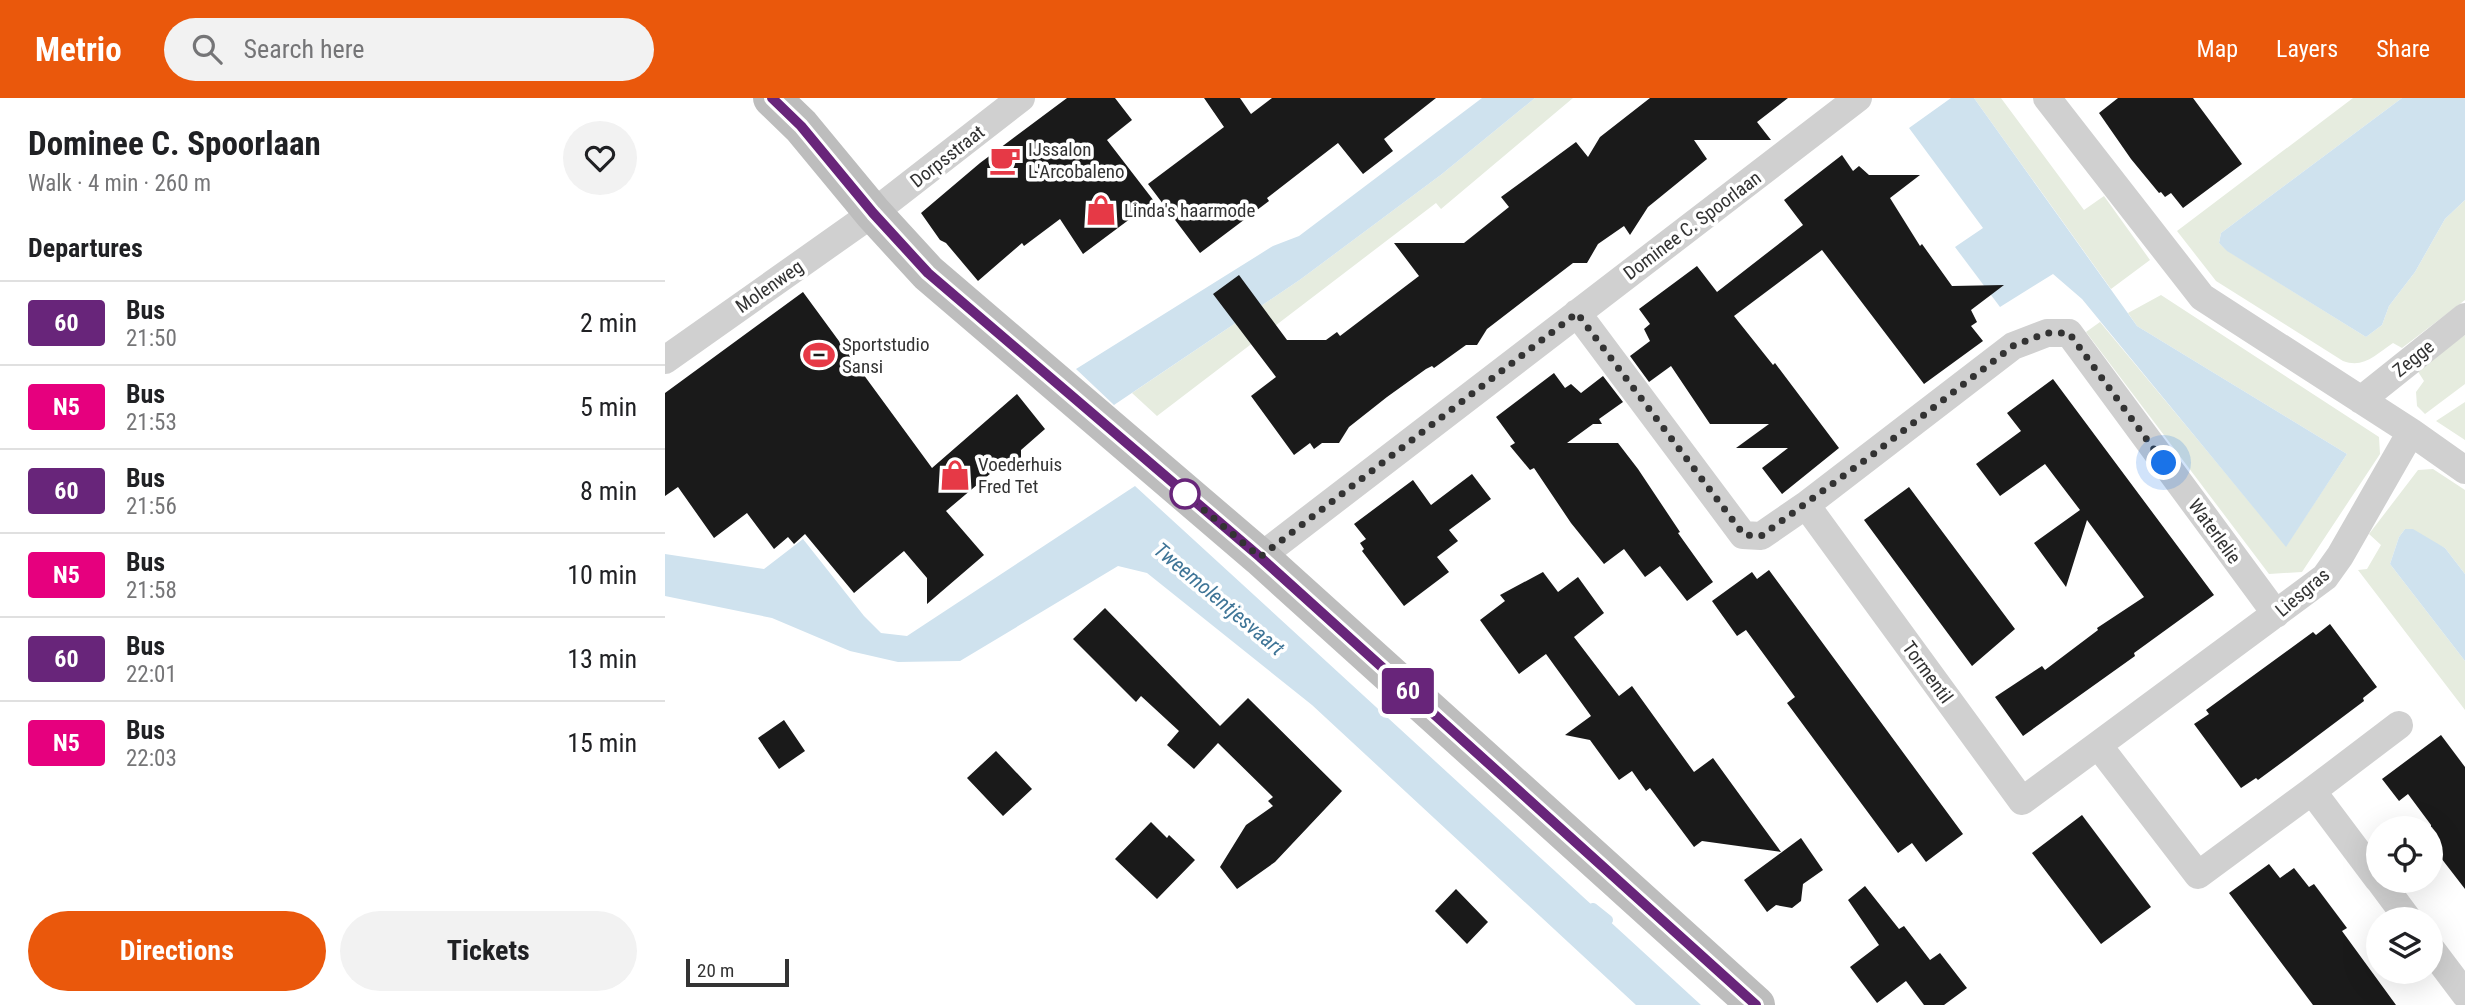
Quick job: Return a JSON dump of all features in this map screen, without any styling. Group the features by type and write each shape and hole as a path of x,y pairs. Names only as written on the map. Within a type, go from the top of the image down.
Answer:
{"street":[{"path":"772,98 801,126 873,213 928,273 1260,557 1756,1005"},
{"name":"Dorpsstraat","path":"873,213 1021,98"},
{"name":"Dominee C. Spoorlaan","path":"1260,557 1858,98"},
{"path":"2047,98 2202,297 2465,470"},
{"name":"Molenweg","path":"665,360 873,213"},
{"path":"1577,313 1744,535 1761,536 1806,505"},
{"name":"Zegge","path":"2361,400 2465,317"},
{"name":"Waterlelie","path":"1806,505 2013,346 2047,333 2069,333 2276,614"},
{"name":"Liesgras","path":"2098,745 2325,578 2411,432"},
{"name":"Tormentil","path":"1806,505 2022,801 2098,745"},
{"path":"2098,745 2198,875 2399,726"},
{"path":"2312,791 2366,863"},
{"path":"2443,965 2465,994"}],"shaded area":[{"path":"1535,98 1573,98 1441,209 1436,203 1157,416 1132,393 1301,279 1442,174"},
{"path":"1974,98 2001,98 2084,210 2104,196 2150,260 2111,289"},
{"path":"2353,98 2402,98 2221,233 2219,243 2366,337 2382,325 2389,306 2415,272 2445,219 2465,200 2465,300 2402,348 2393,343 2364,362 2357,363 2343,361 2216,281 2177,231"},
{"path":"2161,295 2379,437 2380,454 2302,572 2269,574 2086,332 2100,322 2286,546 2347,454 2137,326 2128,313"},
{"path":"2465,335 2465,384 2425,414 2417,406 2416,392 2424,381 2417,370"},
{"path":"2465,402 2465,440 2436,421"},
{"path":"2433,469 2465,490 2465,574 2445,548 2405,529 2399,537 2390,564 2465,661 2465,710 2358,570 2367,569 2381,545 2369,534 2418,470"}],"water":[{"path":"1482,98 1535,98 1442,174 1301,279 1114,405 1076,369 1273,246 1299,236"},
{"path":"1951,98 1974,98 2137,326 2347,454 2286,547 2082,299 2053,274 2000,307 1955,247 1983,228 1909,128"},
{"path":"2402,98 2465,98 2465,200 2445,219 2415,272 2389,306 2382,325 2366,337 2227,251 2219,243 2221,233"},
{"path":"1135,486 1701,1005 1636,1005 1312,705 1147,573 1118,566 960,661 898,662 850,651 772,618 665,596 665,554 764,569 803,539 864,616 881,633 907,636"},
{"path":"2405,529 2413,529 2445,548 2465,574 2465,661 2390,564 2399,537"}],"building":[{"path":"1067,98 1115,98 1132,120 1107,140 1154,201 1083,254 1060,219 1024,246 1022,243 978,281 946,243 940,240 921,213 980,163"},
{"path":"1204,98 1240,98 1251,114 1272,98 1436,98 1384,139 1393,151 1363,174 1338,143 1267,198 1269,201 1200,253 1148,184 1224,127"},
{"path":"1650,98 1788,98 1757,122 1771,140 1694,140 1707,159 1648,207 1630,235 1624,226 1598,244 1587,263 1573,263 1487,329 1477,345 1466,345 1387,397 1349,427 1339,443 1322,443 1314,449 1310,443 1294,455 1251,396 1276,377 1213,294 1239,275 1287,340 1326,340 1337,332 1340,336 1419,276 1394,243 1464,243 1509,207 1501,197 1576,142 1588,157 1600,137"},
{"path":"2118,98 2193,98 2242,164 2183,208 2171,193 2165,197 2159,193 2099,113"},
{"path":"1842,155 1853,171 1859,166 1869,175 1920,175 1890,198 1920,246 1922,244 1952,286 2004,285 1971,310 1977,322 1971,326 1983,341 1924,384 1822,250 1734,316 1773,365 1775,363 1839,448 1782,494 1762,468 1788,448 1736,448 1769,424 1710,424 1671,366 1649,382 1630,356 1650,341 1644,329 1650,324 1639,309 1697,266 1717,292 1803,225 1784,200"},
{"path":"803,292 932,468 1017,394 1045,429 1021,450 1021,462 1009,461 998,470 997,468 946,511 984,555 927,604 927,578 904,551 854,593 805,534 794,544 788,537 774,549 747,513 714,538 678,487 665,496 665,393"},
{"path":"1554,373 1565,388 1571,384 1581,393 1603,376 1623,402 1599,419 1602,424 1593,424 1567,443 1618,443 1638,469 1713,582 1687,601 1660,566 1645,577 1624,549 1604,564 1571,523 1534,468 1530,470 1510,446 1515,443 1496,417"},
{"path":"2053,379 2214,595 2134,653 2135,656 2023,736 1995,697 2042,666 2045,670 2098,630 2097,628 2144,597 2087,520 2066,587 2034,543 2080,510 2045,464 2000,496 1976,464 2021,431 2007,413"},
{"path":"1472,474 1491,499 1449,530 1458,541 1437,557 1449,572 1404,606 1362,551 1364,549 1360,543 1366,539 1354,524 1413,480 1431,505"},
{"path":"1909,487 2015,629 1972,666 1864,520"},
{"path":"1769,570 1963,834 1926,862 1912,843 1898,853 1787,703 1795,697 1746,630 1737,636 1712,601 1752,572 1757,579"},
{"path":"1543,572 1558,592 1578,577 1604,613 1574,637 1619,696 1632,686 1694,772 1713,758 1781,852 1702,841 1694,847 1650,788 1646,791 1632,771 1619,780 1590,740 1565,735 1591,716 1546,654 1519,674 1480,620 1505,601 1500,595"},
{"path":"1105,608 1220,726 1248,698 1342,791 1275,862 1237,889 1220,867 1246,825 1273,806 1268,801 1273,797 1218,743 1194,769 1167,745 1179,731 1141,696 1136,702 1073,639"},
{"path":"2330,624 2377,687 2363,698 2364,701 2292,755 2258,780 2256,778 2241,788 2194,724 2209,714 2206,710 2313,632 2316,635"},
{"path":"784,720 805,751 779,769 758,738"},
{"path":"2441,735 2465,767 2465,889 2443,861 2443,816 2424,816 2408,794 2399,801 2382,779"},
{"path":"996,751 1032,789 1003,816 967,778"},
{"path":"2082,815 2151,907 2101,944 2032,853"},
{"path":"1151,822 1195,860 1157,899 1115,859"},
{"path":"1801,838 1823,870 1803,884 1801,901 1792,908 1776,905 1767,912 1744,880"},
{"path":"2269,864 2280,878 2294,868 2309,887 2314,884 2347,928 2342,931 2366,964 2366,984 2381,984 2396,1005 2313,1005 2229,893"},
{"path":"1865,886 1899,929 1904,926 1930,960 1940,953 1967,988 1944,1005 1924,1005 1906,981 1877,1003 1850,967 1879,945 1848,900"},
{"path":"1456,889 1488,922 1467,944 1435,911"}],"waterway":[{"name":"Tweemolentjesvaart","path":"1593,908 1608,920"}],"bus line":[{"name":"60","path":"772,98 801,126 873,213 928,273 1260,557 1756,1005"}],"place":[{"name":"IJssalon L'Arcobaleno","path":"1005,160"},
{"name":"Linda's haarmode","path":"1101,210"},
{"name":"Sportstudio Sansi","path":"819,355"},
{"name":"Voederhuis Fred Tet","path":"955,475"}],"route":[{"path":"1185,494 1260,557 1577,313 1744,535 1761,536 1806,505 2013,346 2047,333 2069,333 2164,463"}]}
